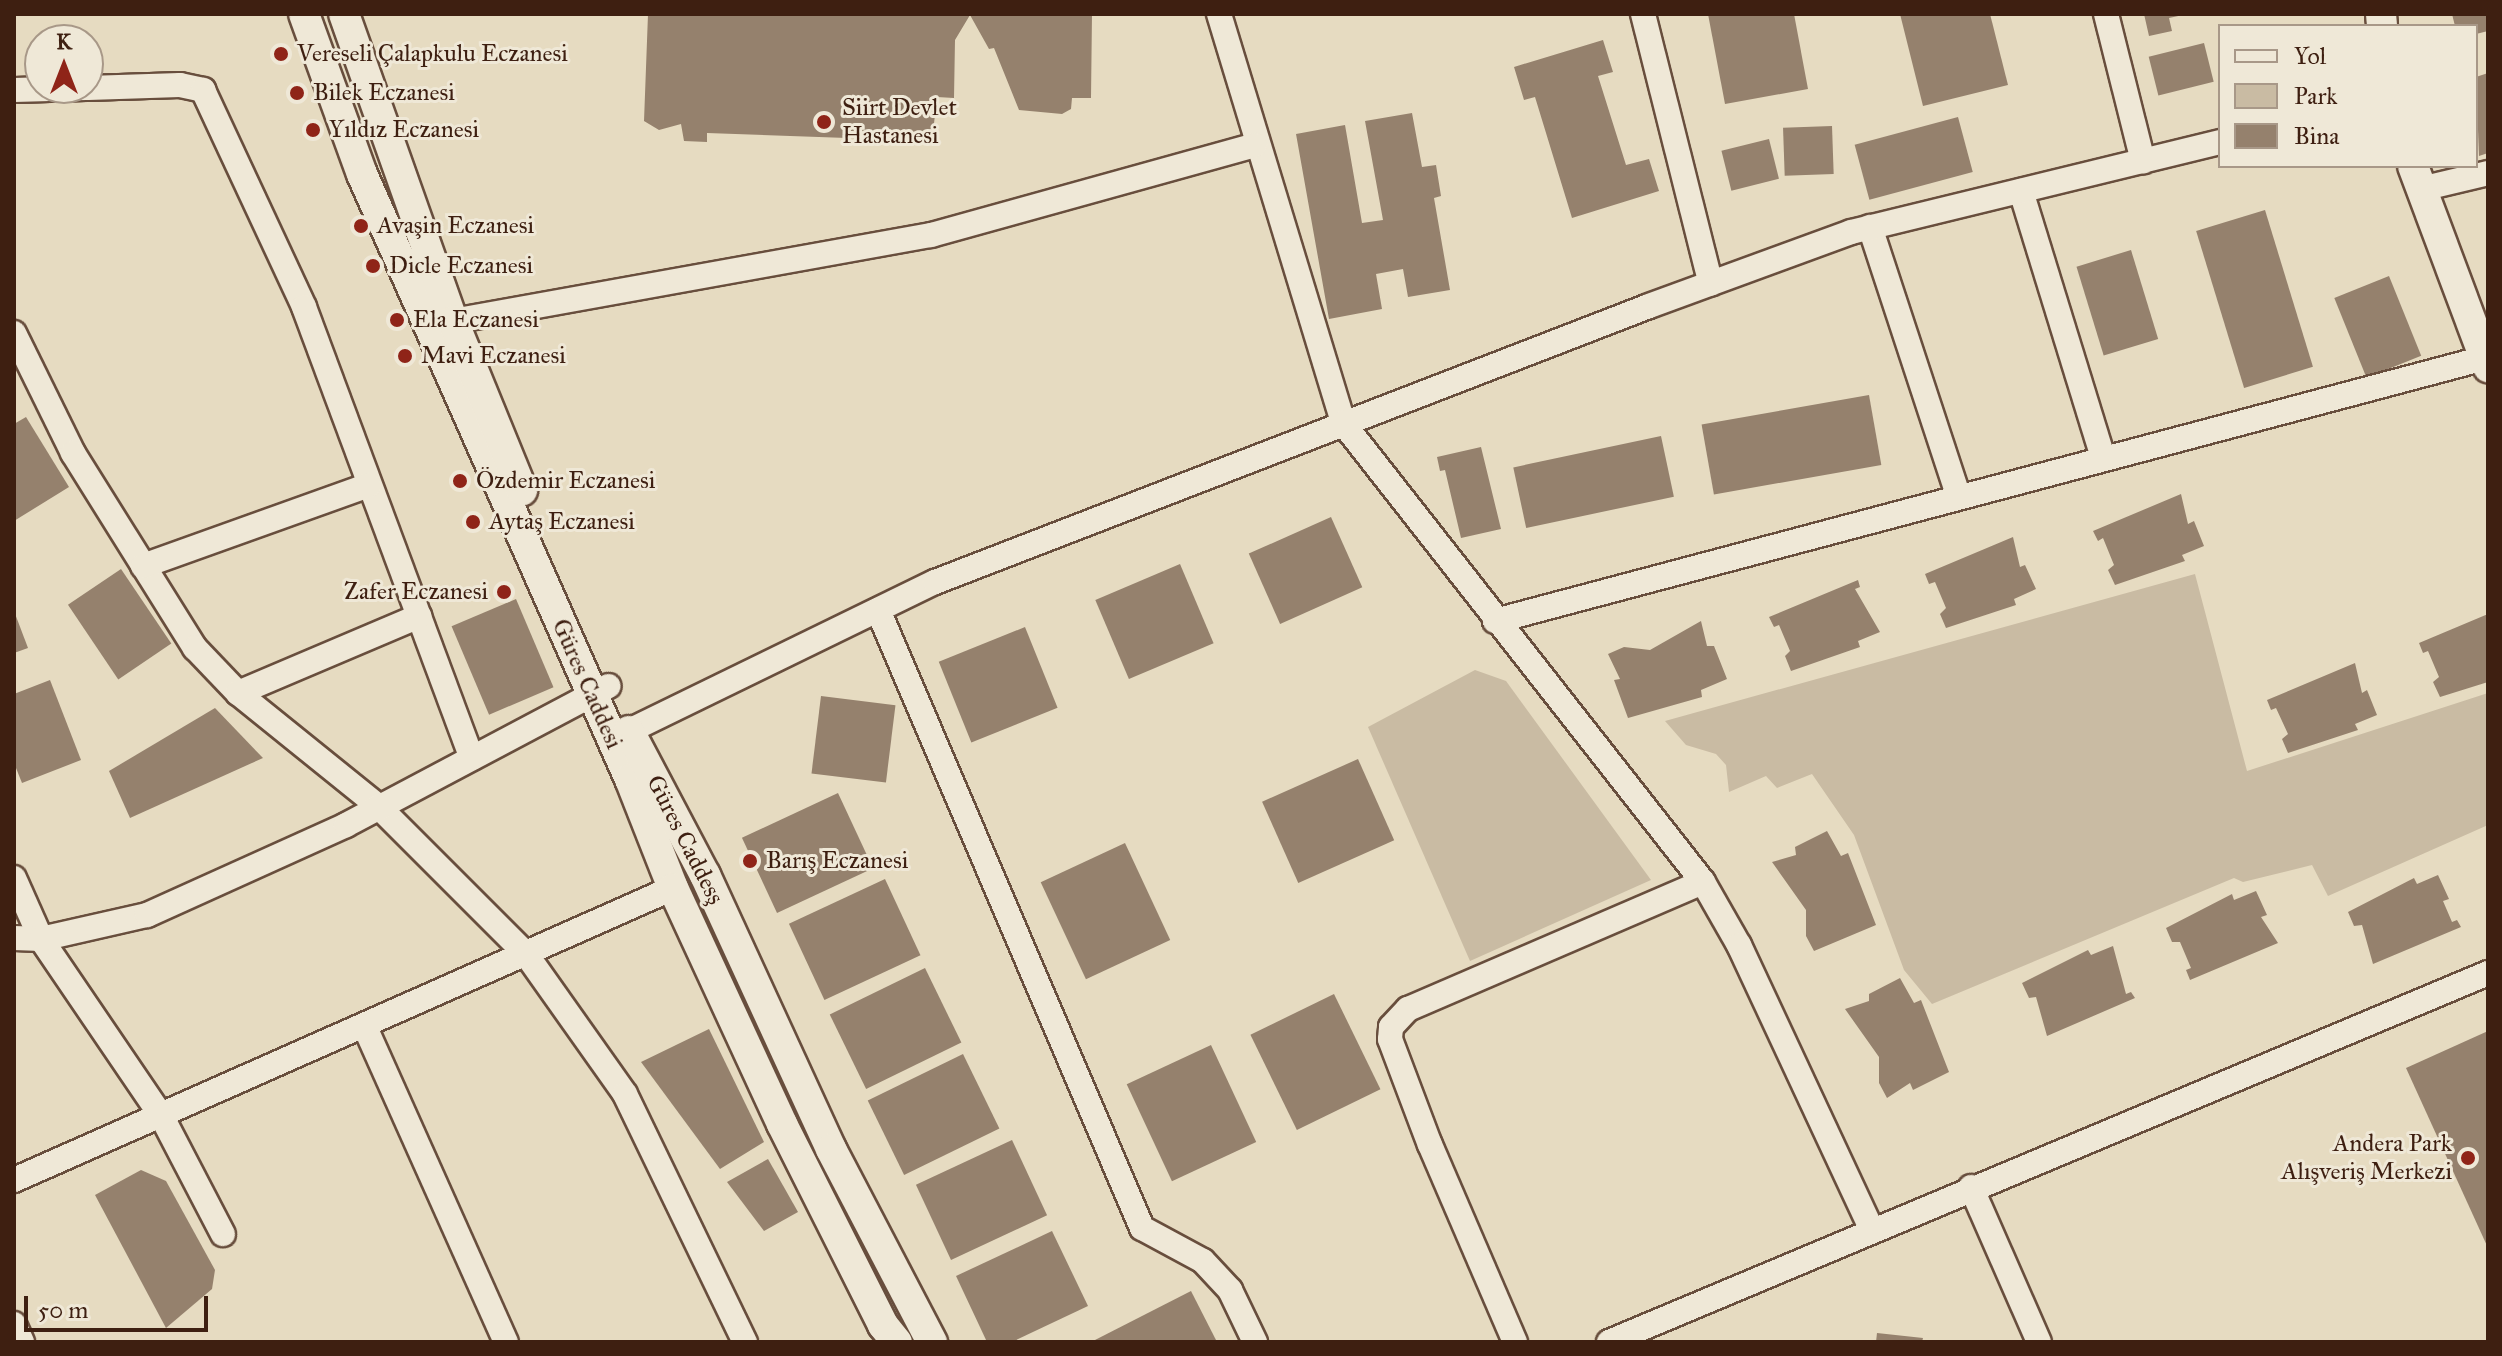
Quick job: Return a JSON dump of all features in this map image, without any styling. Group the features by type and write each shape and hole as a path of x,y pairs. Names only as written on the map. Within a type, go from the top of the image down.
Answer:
{"street":[{"name":"Güres Caddesi","path":"304,14 362,174 600,690 673,888 782,1124 883,1325 906,1338"},
{"name":"Güres Caddesş","path":"344,14 453,321 600,690 629,731 705,875 831,1149 906,1338"},
{"path":"1219,14 1255,145 1343,423 1495,621 1703,882 1739,945 1872,1230"},
{"path":"1643,14 1711,284"},
{"path":"2106,14 2143,161"},
{"path":"104,87 180,85 203,90 304,307 472,758"},
{"path":"629,731 935,582 1711,284 1870,227 2218,142"},
{"path":"453,321 931,235 1255,145"},
{"path":"1495,621 2103,458 2486,362 2417,177 2488,173"},
{"path":"2021,191 2103,458"},
{"path":"1870,227 1959,497"},
{"path":"14,333 73,453 195,648 238,693 378,806 526,954 625,1094 745,1342"},
{"path":"143,566 369,485"},
{"path":"878,610 1142,1228 1203,1261 1230,1290 1255,1342"},
{"path":"238,693 419,616"},
{"path":"14,938 41,939 147,915 378,806 600,690"},
{"path":"14,878 41,939 162,1117 223,1234"},
{"path":"1515,1342 1430,1145 1390,1039 1391,1027 1408,1009 1703,882"},
{"path":"14,1180 673,888"},
{"path":"1609,1342 1971,1187 2488,973"},
{"path":"365,1027 506,1342"},
{"path":"1971,1187 2039,1342"},
{"path":"14,1324 22,1342"}],"green space":[{"path":"2195,574 2247,771 2488,693 2488,825 2328,896 2312,865 2243,882 2234,878 1932,1004 1904,970 1854,835 1812,774 1777,788 1766,776 1729,792 1726,765 1716,754 1686,745 1665,721"},
{"path":"1475,670 1506,681 1651,880 1470,961 1368,727"}],"building":[{"path":"648,14 1092,14 1091,98 1072,98 1071,109 1062,114 1019,110 994,48 989,49 970,15 955,40 954,98 937,97 932,141 707,133 707,142 684,141 681,124 659,130 644,121"},
{"path":"1708,14 1794,14 1808,89 1725,104"},
{"path":"1900,14 1990,14 2008,85 1923,106"},
{"path":"2144,14 2183,15 2169,18 2172,31 2149,36"},
{"path":"2452,14 2488,14 2488,31 2478,34 2478,24 2454,24"},
{"path":"1603,40 1613,72 1598,76 1626,165 1649,159 1659,191 1572,218 1535,97 1524,100 1514,67"},
{"path":"2204,43 2214,82 2158,96 2149,57"},
{"path":"2488,73 2488,153 2479,156 2478,130 2478,76"},
{"path":"1412,113 1422,167 1436,165 1441,196 1434,198 1450,290 1408,297 1403,269 1376,274 1382,309 1329,319 1296,134 1345,125 1362,223 1383,220 1365,121"},
{"path":"1958,117 1973,172 1869,200 1855,145"},
{"path":"1832,126 1834,174 1785,176 1783,128"},
{"path":"1769,139 1779,179 1731,191 1721,151"},
{"path":"2265,210 2313,367 2244,388 2196,231"},
{"path":"2131,250 2158,339 2104,356 2076,267"},
{"path":"2389,276 2421,356 2367,378 2334,298"},
{"path":"1869,395 1881,465 1714,494 1702,425"},
{"path":"26,417 69,487 14,521 14,424"},
{"path":"1661,436 1674,497 1526,528 1513,467"},
{"path":"1481,447 1501,529 1461,538 1445,470 1440,471 1437,457"},
{"path":"2181,494 2188,524 2194,521 2204,546 2182,555 2185,561 2115,585 2108,570 2114,565 2103,538 2098,541 2093,531"},
{"path":"1331,517 1362,587 1280,624 1249,554"},
{"path":"2013,537 2020,567 2025,565 2036,589 2014,599 2016,605 1946,628 1940,614 1946,608 1935,582 1929,584 1925,574"},
{"path":"1180,564 1214,643 1129,679 1095,600"},
{"path":"121,569 171,644 118,679 68,605"},
{"path":"1858,580 1860,587 1855,589 1880,632 1858,641 1860,647 1791,671 1785,656 1790,651 1779,625 1774,627 1769,617"},
{"path":"516,599 554,687 489,715 452,626"},
{"path":"14,611 28,648 14,653"},
{"path":"2488,614 2488,682 2440,697 2433,682 2439,677 2428,651 2423,653 2419,643"},
{"path":"1701,621 1707,646 1714,646 1727,679 1701,690 1702,697 1628,718 1614,680 1620,679 1608,654 1624,647 1650,650"},
{"path":"1025,627 1058,708 971,743 939,662"},
{"path":"2355,663 2362,693 2367,690 2377,715 2355,724 2358,730 2288,753 2282,739 2288,734 2276,708 2271,710 2267,700"},
{"path":"50,680 81,760 22,783 14,763 14,694"},
{"path":"821,696 895,705 886,783 811,773"},
{"path":"215,708 263,758 130,818 109,771"},
{"path":"1358,759 1394,840 1298,883 1262,802"},
{"path":"838,793 873,868 777,913 742,838"},
{"path":"1827,831 1841,856 1848,853 1876,925 1814,951 1806,936 1806,910 1772,862 1796,855 1795,847"},
{"path":"1125,843 1170,940 1086,979 1041,882"},
{"path":"2438,875 2449,899 2443,901 2452,922 2457,920 2461,927 2373,964 2362,925 2354,926 2348,912 2414,878 2417,884"},
{"path":"885,879 920,955 824,1000 789,924"},
{"path":"2256,891 2267,915 2261,917 2278,943 2190,980 2186,970 2191,968 2180,942 2172,942 2166,928 2232,894 2234,900"},
{"path":"2113,946 2126,994 2131,992 2135,998 2047,1036 2036,997 2029,998 2022,983 2088,950 2091,955"},
{"path":"925,968 961,1043 866,1089 830,1014"},
{"path":"1900,978 1914,1003 1921,1000 1949,1072 1913,1090 1910,1083 1887,1098 1879,1083 1879,1057 1845,1009 1869,1001 1869,994"},
{"path":"1334,994 1380,1089 1297,1130 1250,1035"},
{"path":"709,1029 764,1142 720,1169 641,1062"},
{"name":"Andera Park Alışveriş Merkezi","path":"2488,1031 2488,1248 2406,1068"},
{"path":"1211,1045 1256,1142 1172,1181 1127,1084"},
{"path":"963,1054 999,1129 904,1175 868,1100"},
{"path":"1012,1140 1047,1215 951,1260 916,1185"},
{"path":"768,1159 798,1212 764,1231 727,1182"},
{"path":"141,1170 166,1181 215,1270 212,1289 166,1328 95,1195"},
{"path":"1052,1231 1088,1306 1012,1342 987,1342 956,1276"},
{"path":"1191,1291 1217,1342 1096,1342 1095,1340"},
{"path":"1877,1333 1923,1338 1922,1342 1876,1342"}],"place":[{"name":"Vereseli Çalapkulu Eczanesi","path":"281,54"},
{"name":"Bilek Eczanesi","path":"297,93"},
{"name":"Siirt Devlet Hastanesi","path":"824,122"},
{"name":"Yıldız Eczanesi","path":"313,130"},
{"name":"Avaşin Eczanesi","path":"361,226"},
{"name":"Dicle Eczanesi","path":"373,266"},
{"name":"Ela Eczanesi","path":"397,320"},
{"name":"Mavi Eczanesi","path":"405,356"},
{"name":"Özdemir Eczanesi","path":"460,481"},
{"name":"Aytaş Eczanesi","path":"473,522"},
{"name":"Zafer Eczanesi","path":"504,592"},
{"name":"Barış Eczanesi","path":"750,861"},
{"name":"Andera Park Alışveriş Merkezi","path":"2468,1158"}]}
